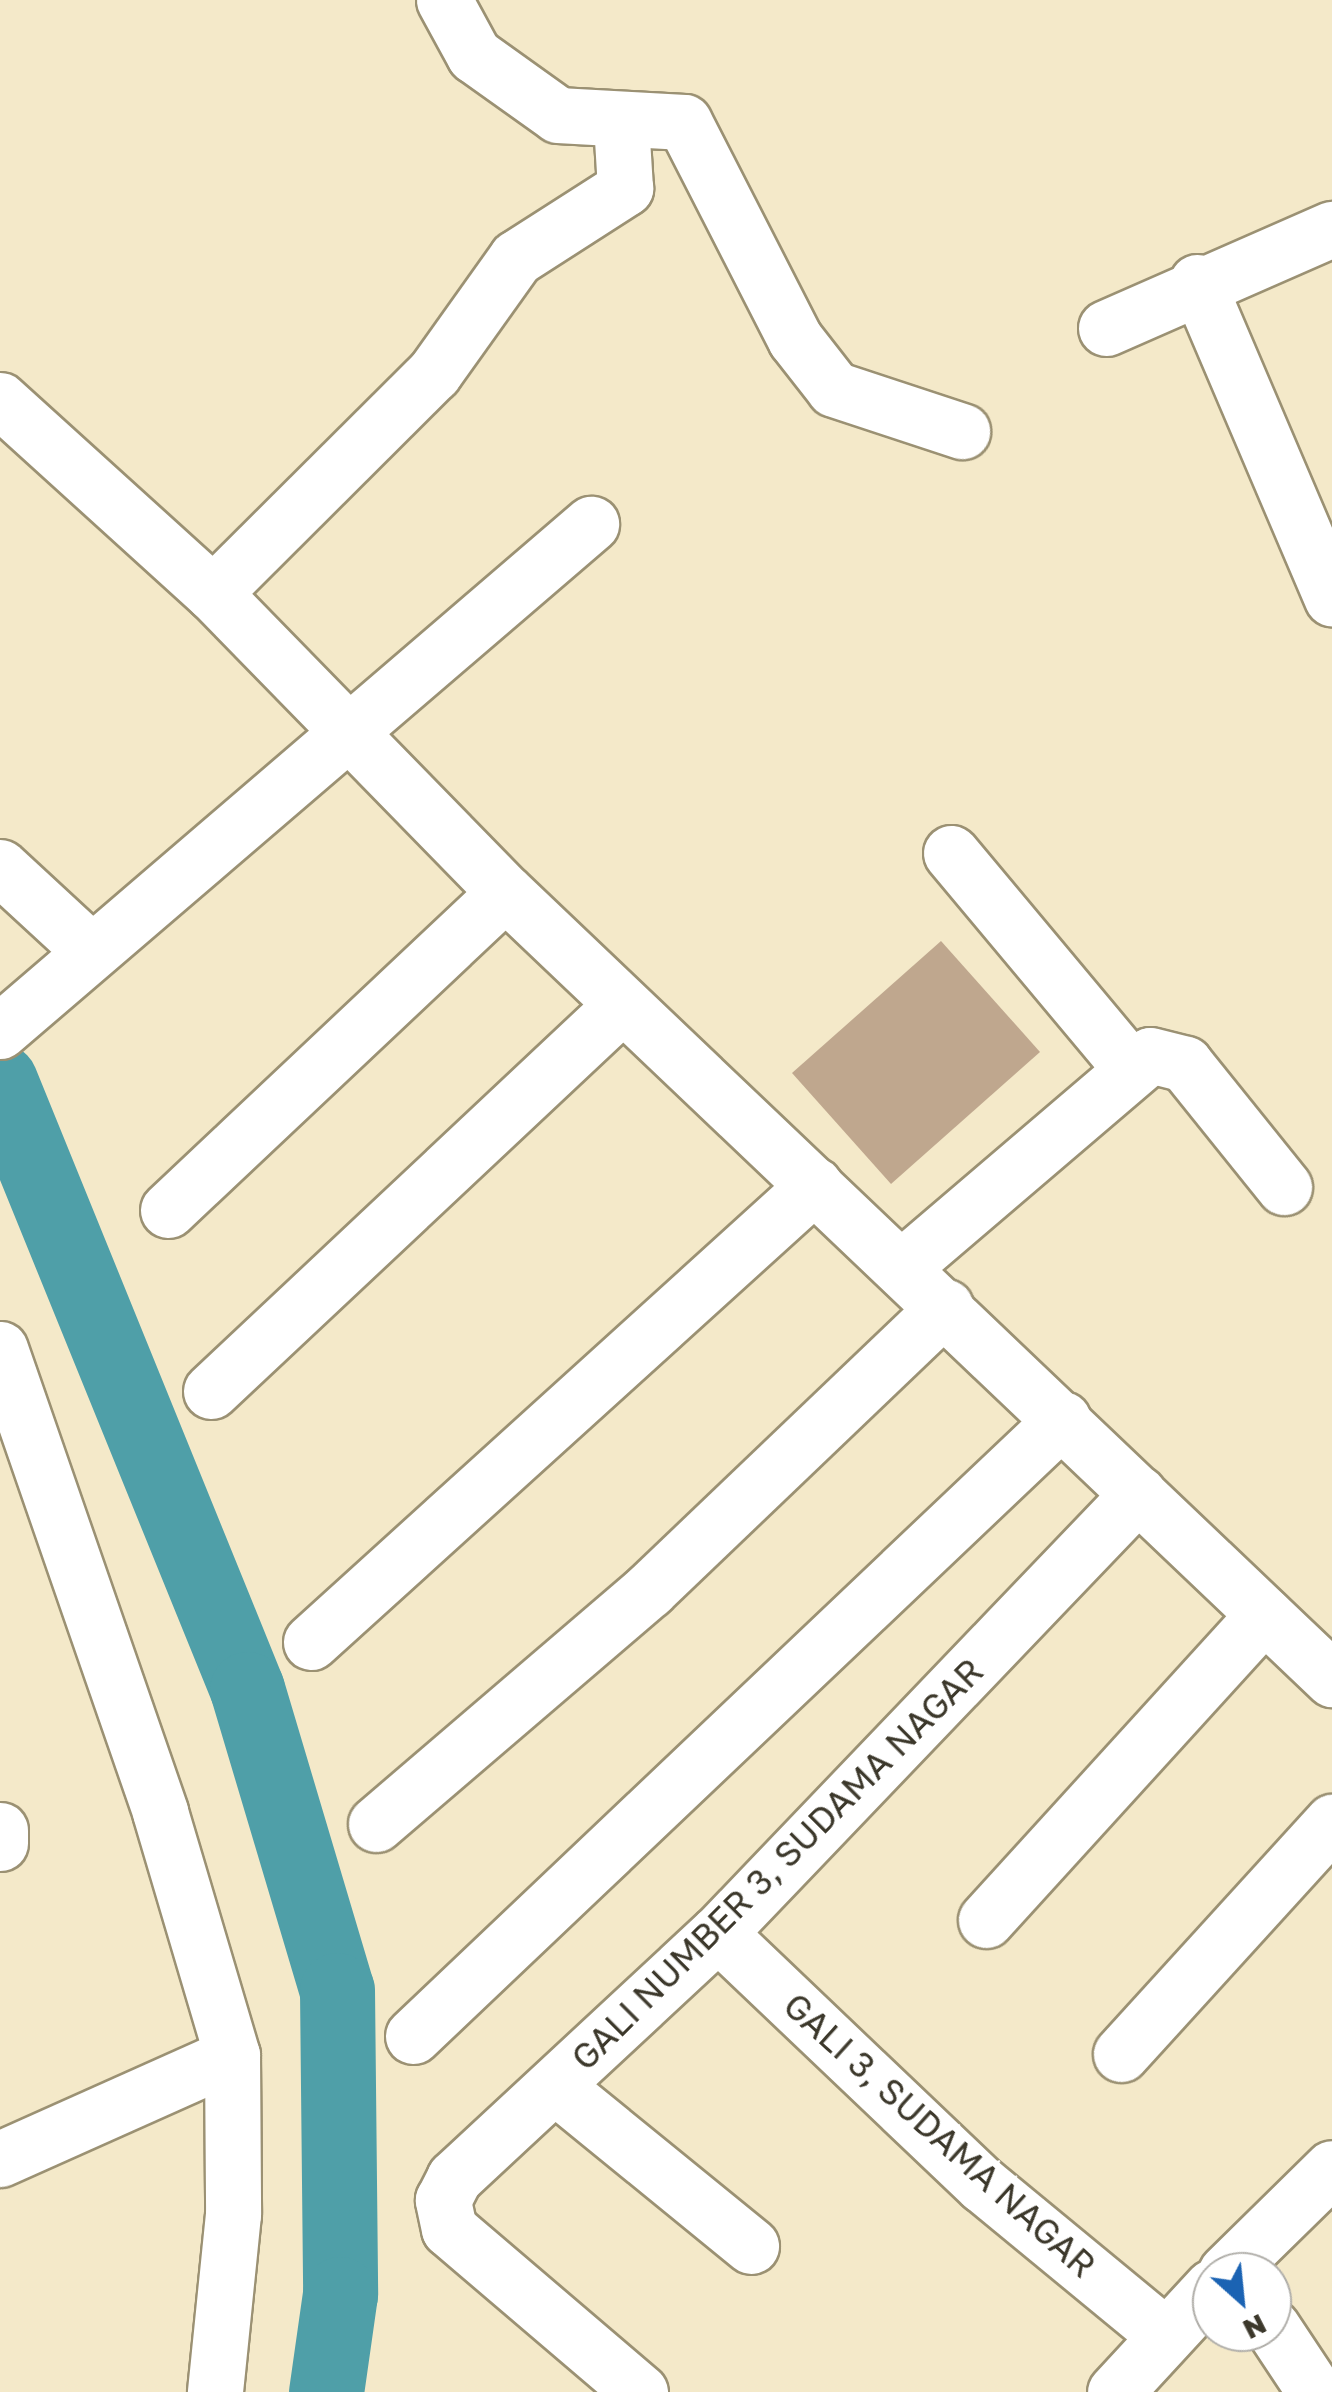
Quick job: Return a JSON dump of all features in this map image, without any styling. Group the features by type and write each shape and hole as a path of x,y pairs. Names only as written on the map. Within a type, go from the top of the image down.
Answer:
{"street":[{"path":"444,0 474,55 504,82 558,116 684,122 795,339 834,389 962,431"},
{"path":"214,593 434,372 516,258 626,188 622,122"},
{"path":"1106,328 1197,282 1332,229"},
{"path":"1197,282 1332,598"},
{"path":"0,400 214,593 348,735 505,892 945,1306 1332,1679"},
{"path":"7,1025 590,524"},
{"path":"951,852 1129,1066"},
{"path":"0,867 91,951"},
{"path":"168,1210 505,892"},
{"path":"211,1390 622,1005"},
{"path":"902,1267 1129,1066 1168,1055 1185,1064 1284,1187"},
{"path":"311,1642 815,1186"},
{"path":"376,1824 648,1590 945,1306"},
{"path":"0,1349 154,1794 232,2055 233,2214 215,2392"},
{"path":"413,2036 1063,1419"},
{"name":"GALI NUMBER 3, SUDAMA NAGAR","path":"640,2392 443,2215 454,2178 718,1933 1138,1494"},
{"path":"986,1920 1264,1614"},
{"path":"1121,2054 1332,1822"},
{"path":"0,1830 0,1843"},
{"name":"GALI 3, SUDAMA NAGAR","path":"718,1933 983,2185 1165,2335"},
{"path":"0,2159 232,2055"},
{"path":"555,2086 751,2246"},
{"path":"1248,2252 1332,2168"},
{"path":"1115,2392 1192,2308"},
{"path":"1289,2352 1315,2392"}],"building":[{"path":"941,941 1040,1052 891,1184 792,1073"}],"waterway":[{"path":"0,1081 247,1689 337,1990 340,2294 326,2392"}]}
